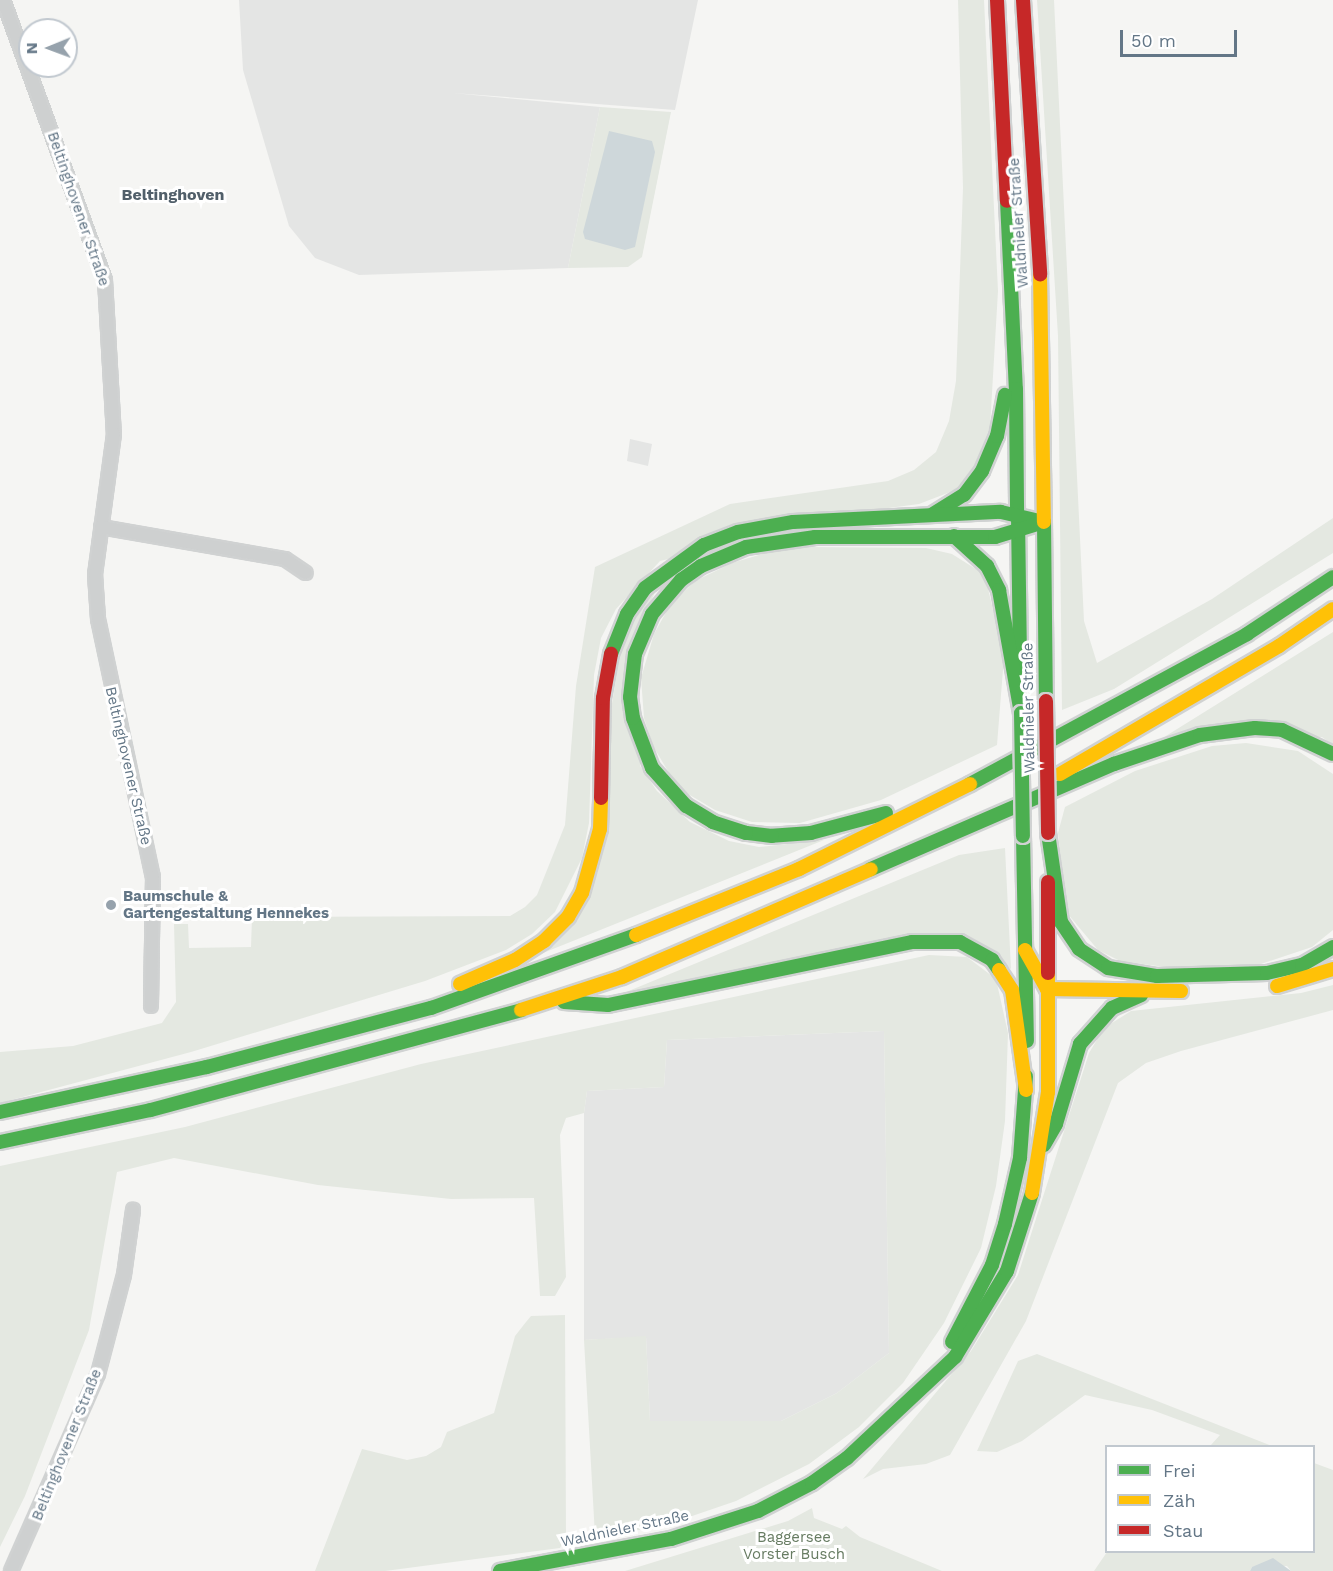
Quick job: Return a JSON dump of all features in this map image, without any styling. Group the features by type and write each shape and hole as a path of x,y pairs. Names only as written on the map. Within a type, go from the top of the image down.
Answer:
{"main road":[{"name":"Waldnieler Straße","path":"927,1384 992,1264 1020,1158 1026,1090 1014,328 997,0"},
{"name":"Waldnieler Straße","path":"500,1571 671,1539 758,1511 812,1483 847,1458 927,1384 973,1332 1007,1271 1029,1210 1044,1145 1048,833 1041,286 1023,0"},
{"path":"924,518 964,495 991,454 1001,423 1014,328"},
{"path":"362,1027 423,997 515,960 544,941 568,917 591,871 599,838 603,698 607,664 616,634 653,581 704,545 769,525 1017,513 1044,522"},
{"path":"992,774 865,821 811,833 746,833 713,822 672,793 645,754 633,718 632,675 644,632 664,597 701,566 746,547 793,538 1018,534 1044,522"},
{"path":"954,536 987,566 999,590 1021,712"},
{"path":"0,1112 129,1085 362,1027 552,969 677,919 799,869 992,774 1247,634 1333,577"},
{"path":"965,828 1279,646 1333,609"},
{"path":"0,1142 151,1110 556,1001 622,977 1114,764 1200,735 1237,729 1282,730 1306,738 1333,754"},
{"path":"1048,850 1061,922 1079,949 1108,968 1157,976 1267,973 1302,964 1333,947"},
{"path":"556,1001 608,1005 912,942 960,942 992,960 1012,990 1026,1090"},
{"path":"1025,950 1047,989 1193,991"},
{"path":"1248,989 1294,983 1333,969"},
{"path":"1044,1145 1056,1124 1080,1044 1096,1023 1122,1002 1157,991"}],"street":[{"name":"Beltinghovener Straße","path":"3,3 105,280 114,434 96,574 98,619 153,877 151,1006"},
{"path":"101,527 285,559 306,573"},
{"name":"Beltinghovener Straße","path":"11,1571 24,1548 98,1374 124,1275 133,1210"}],"shaded area":[{"path":"239,0 698,0 675,110 453,93 600,107 568,268 359,275 315,258 289,226 243,70"},
{"path":"609,131 652,141 655,152 635,247 625,250 585,239 583,232"},
{"path":"630,439 652,444 648,466 627,461"},
{"path":"884,1031 889,1353 837,1393 781,1421 650,1421 646,1337 584,1340 584,1113 587,1091 664,1087 667,1040"},
{"path":"1273,1558 1291,1571 1250,1571 1252,1567"}],"green space":[{"path":"958,0 984,0 998,291 990,427 974,467 958,489 919,504 881,509 660,561 616,609 601,638 594,675 589,823 582,858 555,912 532,934 506,950 425,981 191,1052 0,1103 0,1052 73,1046 162,1023 176,1002 174,924 188,924 189,948 251,947 252,917 510,916 525,907 537,895 565,825 576,686 595,567 730,504 888,481 914,470 936,452 949,421 956,381 963,188"},
{"path":"1037,0 1054,0 1084,621 1097,663 1212,599 1333,518 1333,553 1114,689 1062,710 1058,336"},
{"path":"600,107 671,112 642,257 628,267 568,268"},
{"path":"810,547 926,548 952,554 979,571 986,580 1004,657 997,745 881,800 800,823 752,822 715,810 678,788 653,746 644,718 641,678 654,634 670,605 695,581 732,563 776,550"},
{"path":"657,588 640,624 640,766 657,791 690,822 729,841 759,847 824,840 538,955 578,913 621,648 636,615"},
{"path":"1333,632 1333,745 1322,737 1161,739"},
{"path":"1246,743 1298,751 1333,774 1333,930 1312,947 1258,965 1165,967 1120,961 1098,950 1067,913 1058,833 1065,807 1135,771 1212,746"},
{"path":"1005,848 1011,969 966,937 614,997 959,855"},
{"path":"929,955 967,957 996,979 1008,1033 1005,1121 996,1186 981,1248 944,1323 903,1383 859,1427 809,1464 736,1501 660,1527 595,1536 584,1340 646,1336 650,1421 781,1421 837,1393 889,1353 884,1031 667,1040 664,1087 587,1091 584,1113 566,1118 560,1135 566,1277 555,1296 540,1296 534,1198 451,1199 318,1185 174,1158 117,1172 89,1330 25,1496 0,1547 0,1166 185,1127 421,1064"},
{"path":"1333,985 1333,1010 1181,1051 1146,1063 1118,1083 1026,1321 950,1455 926,1464 883,1469 863,1479 971,1351 1018,1275 1089,1053 1104,1028 1131,1011 1301,993"},
{"path":"565,1315 566,1536 560,1548 385,1571 315,1571 362,1449 407,1460 426,1456 441,1447 447,1432 494,1413 515,1336 531,1316"},
{"path":"1037,1354 1269,1445 1211,1445 1220,1435 1152,1410 1085,1395 1022,1441 997,1452 977,1451 1018,1361"},
{"path":"1315,1463 1333,1470 1333,1571 1291,1571 1287,1566 1252,1567 1250,1571 1094,1571 1106,1553 1315,1553"},
{"name":"Baggersee Vorster Busch","path":"812,1508 814,1518 842,1529 846,1526 860,1537 942,1571 625,1571 788,1521"}],"traffic: fast":[{"path":"1007,201 1016,389 1017,513"},
{"path":"933,514 964,495 982,471 997,436 1005,395"},
{"path":"611,654 627,614 645,588 704,545 738,532 793,522 1001,512 1044,522"},
{"path":"1018,517 1020,668"},
{"path":"1044,522 1046,701"},
{"path":"886,813 811,833 772,836 746,833 713,822 686,806 652,768 633,718 630,697 635,654 652,614 681,580 701,566 746,547 815,537 995,537 1044,522"},
{"path":"954,536 987,566 999,590 1021,713"},
{"path":"970,784 1247,634 1333,577"},
{"path":"1021,713 1023,836"},
{"path":"871,869 1114,764 1200,735 1255,728 1282,730 1333,754"},
{"path":"1048,833 1061,922 1079,949 1108,968 1157,976 1267,973 1302,965 1333,947"},
{"path":"1023,836 1027,1041"},
{"path":"0,1112 207,1067 431,1008 636,935"},
{"path":"564,1002 608,1005 912,942 960,942 992,960 999,970"},
{"path":"1044,1145 1056,1124 1080,1044 1112,1008 1141,995"},
{"path":"0,1142 151,1110 521,1010"},
{"path":"952,1342 992,1265 1005,1224 1020,1158 1026,1076"},
{"path":"500,1571 671,1539 758,1511 812,1483 847,1458 955,1357 1007,1271 1032,1193"}],"traffic: slow":[{"path":"1040,274 1044,522"},
{"path":"1060,774 1279,646 1333,609"},
{"path":"636,935 799,869 970,784"},
{"path":"460,984 515,960 544,941 568,917 582,893 600,829 601,798"},
{"path":"521,1010 622,977 871,869"},
{"path":"1025,950 1047,989 1181,991"},
{"path":"1277,986 1333,969"},
{"path":"999,970 1012,990 1026,1090"},
{"path":"1032,1193 1048,1092 1048,973"}],"traffic: jam":[{"path":"997,0 1007,201"},
{"path":"1023,0 1040,274"},
{"path":"601,798 603,698 611,654"},
{"path":"1046,701 1048,833"},
{"path":"1048,882 1048,973"}],"place":[{"name":"Baumschule & Gartengestaltung Hennekes","path":"111,905"}],"district":[{"name":"Beltinghoven","path":"173,195"}]}
